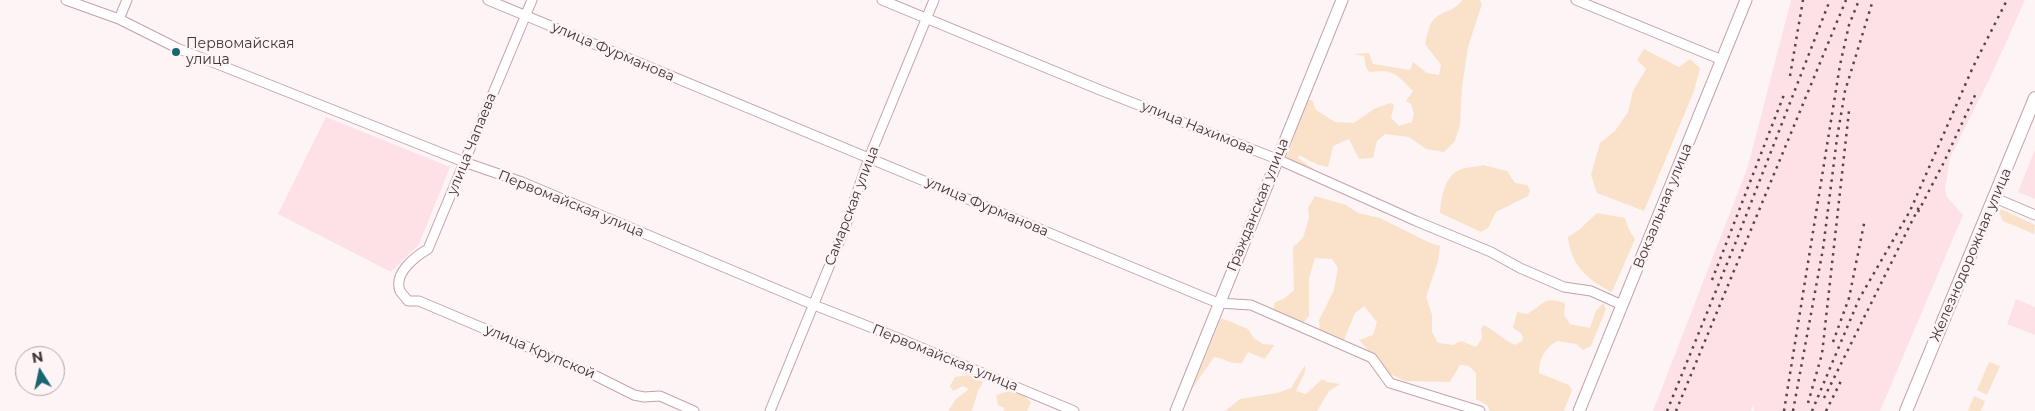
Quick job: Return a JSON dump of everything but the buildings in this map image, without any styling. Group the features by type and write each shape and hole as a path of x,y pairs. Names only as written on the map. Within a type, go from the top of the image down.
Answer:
{"main road":[{"name":"Железнодорожная улица","path":"1906,411 2035,98"}],"street":[{"name":"Первомайская улица","path":"66,0 119,19 178,48 464,162 530,186 1074,411"},
{"path":"119,19 127,0"},
{"name":"улица Фурманова","path":"488,0 526,14 591,44 1218,303 1251,305 1372,358 1390,383 1480,411"},
{"name":"улица Чапаева","path":"400,278 413,258 428,249 532,0"},
{"name":"улица Нахимова","path":"882,0 1277,160 1491,252 1546,280 1564,287 1591,291 1622,305"},
{"name":"Самарская улица","path":"770,411 844,230 869,158 934,0"},
{"name":"Гражданская улица","path":"1176,411 1218,303 1342,0"},
{"path":"1576,0 1722,60"},
{"name":"Вокзальная улица","path":"1579,411 1746,0"},
{"path":"1995,198 2035,215"},
{"name":"улица Крупской","path":"400,278 400,290 408,301 418,301 426,304 596,376 634,395 644,397 660,396 694,411"}],"shaded area":[{"path":"1462,0 1480,0 1482,4 1468,47 1462,87 1460,125 1455,141 1444,152 1426,149 1409,137 1385,134 1377,141 1373,158 1359,159 1349,139 1333,146 1328,167 1316,164 1299,155 1298,158 1315,170 1286,159 1307,100 1312,100 1316,110 1335,122 1354,123 1374,109 1390,103 1394,105 1391,118 1399,126 1412,122 1414,114 1411,104 1406,101 1413,91 1403,80 1390,72 1369,72 1364,56 1353,54 1369,53 1373,64 1410,70 1413,62 1427,73 1439,75 1441,65 1425,44 1428,30 1435,18 1457,6"},
{"path":"1791,0 2025,0 1991,76 1950,158 1945,190 1947,197 1963,215 1880,411 1754,411 1754,404 1751,411 1653,411 1748,166"},
{"path":"1644,49 1679,67 1690,59 1700,68 1694,91 1644,211 1597,193 1591,175 1600,143 1615,131 1628,112 1633,91 1646,69 1637,60"},
{"path":"326,117 450,167 419,244 391,272 278,214"},
{"path":"2035,149 2035,199 2018,192"},
{"path":"1483,165 1507,171 1515,183 1527,185 1530,190 1528,196 1496,212 1488,228 1481,232 1440,213 1442,195 1454,173 1461,169"},
{"path":"1315,196 1346,205 1358,213 1380,218 1440,246 1438,261 1426,297 1432,315 1432,332 1438,343 1453,345 1461,341 1476,347 1482,338 1481,329 1484,325 1515,345 1523,340 1522,334 1513,328 1517,312 1527,314 1545,302 1552,300 1565,303 1564,315 1570,324 1590,328 1596,311 1603,303 1606,309 1591,346 1583,350 1576,344 1557,341 1549,347 1541,359 1539,373 1569,385 1572,390 1564,411 1490,411 1487,405 1476,399 1476,373 1469,366 1460,365 1450,382 1405,381 1390,374 1359,340 1373,335 1377,322 1364,306 1355,313 1343,342 1320,330 1319,320 1334,290 1338,268 1332,259 1315,258 1309,278 1309,316 1302,324 1274,310 1274,303 1285,298 1294,290 1293,247 1303,238 1309,218 1308,208"},
{"path":"2001,209 2035,225 2034,234 2003,221 1999,213"},
{"path":"1597,213 1625,218 1629,230 1635,239 1612,292 1595,282 1582,271 1573,256 1568,237 1579,230"},
{"path":"2016,299 2035,307 2035,335 2007,324"},
{"path":"1221,318 1248,329 1254,338 1263,344 1274,345 1265,359 1248,352 1242,363 1234,363 1214,357 1192,389"},
{"path":"1989,362 2000,366 1987,395 1977,390"},
{"path":"1305,365 1305,372 1296,391 1306,394 1322,379 1327,382 1340,384 1329,391 1317,411 1225,411 1240,399 1277,393 1291,388"},
{"path":"968,375 983,382 972,411 948,411 956,399 969,389 963,386 953,391 950,386 955,377"},
{"path":"1009,391 1023,395 1031,402 1027,411 1003,411 1005,408 998,405 996,395"},
{"path":"1974,396 1985,401 1981,411 1968,411"}],"railway":[{"path":"1790,76 1803,0"},
{"path":"1667,411 1735,244 1830,0"},
{"path":"1676,411 1846,0"},
{"path":"1784,411 1840,65 1849,25 1859,0"},
{"path":"1793,411 1823,249 1845,91 1873,0"},
{"path":"1812,411 1859,299 1910,211 1973,67 2007,0"},
{"path":"1918,212 1977,91"},
{"path":"1712,280 1785,92"},
{"path":"1808,403 1822,354 1849,111"},
{"path":"1824,398 1920,205"},
{"path":"1833,342 1849,298 1865,219"},
{"path":"1826,411 1841,381"}],"place":[{"name":"Первомайская улица","path":"176,52"}]}
